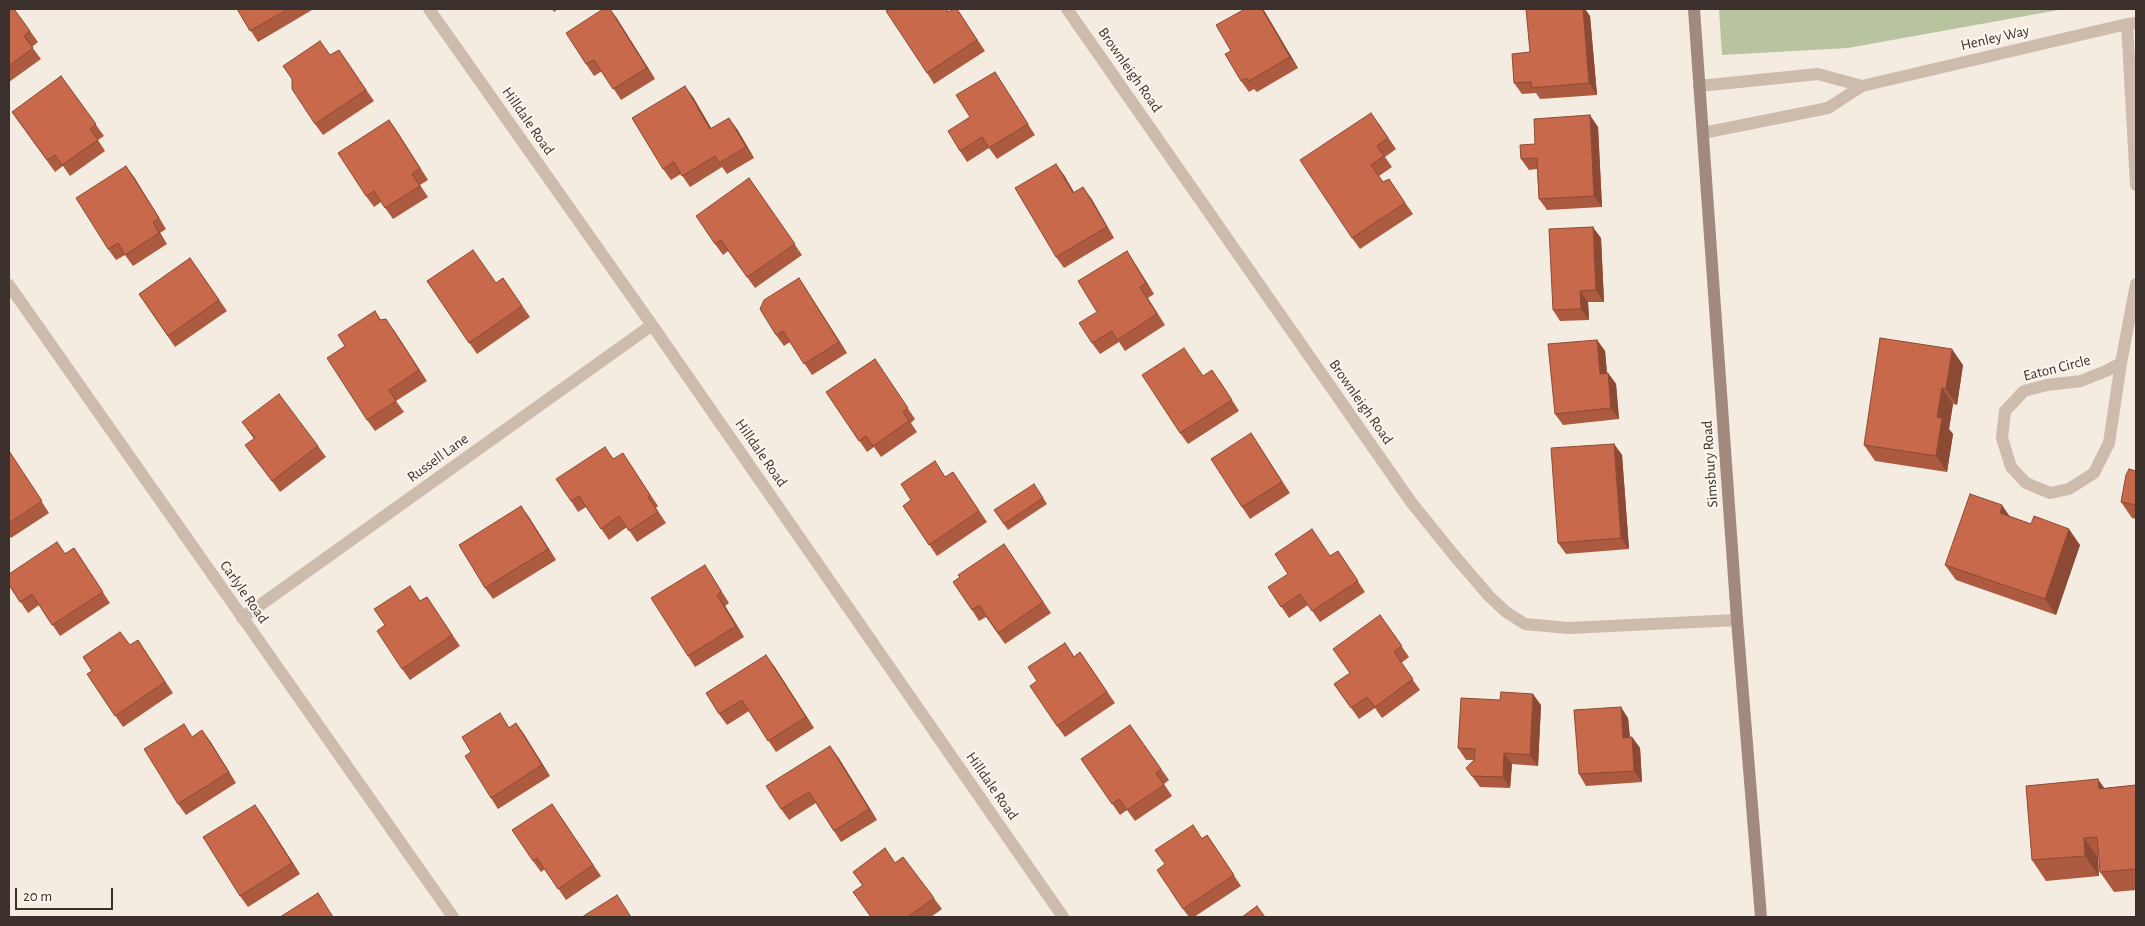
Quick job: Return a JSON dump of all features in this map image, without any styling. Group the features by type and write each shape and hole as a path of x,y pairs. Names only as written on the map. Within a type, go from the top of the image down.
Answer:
{"main road":[{"name":"Simsbury Road","path":"1694,9 1737,620 1761,917"}],"street":[{"name":"Hilldale Road","path":"429,9 652,325 1063,917"},
{"name":"Brownleigh Road","path":"1068,9 1411,502 1489,596 1506,612 1525,624 1568,628 1737,620"},
{"name":"Henley Way","path":"1703,133 1828,108 1862,86 2131,24"},
{"path":"2131,24 2136,185"},
{"name":"Henley Way","path":"1699,86 1818,74 1862,86"},
{"name":"Eaton Circle","path":"2121,363 2106,372 2082,381 2047,385 2024,391 2005,411 2002,438 2011,467 2026,483 2050,493 2069,489 2094,473 2109,443 2121,363 2136,284"},
{"name":"Carlyle Road","path":"9,285 453,917"},
{"name":"Russell Lane","path":"242,618 652,325"}],"green space":[{"path":"1719,9 2064,9 1848,48 1722,55"}],"building":[{"path":"9,9 14,9 30,31 24,36 33,48 9,66"},
{"path":"237,9 288,9 250,31"},
{"path":"603,9 610,9 647,68 613,89 594,60 586,64 566,33"},
{"path":"890,9 946,9 948,12 957,9 977,40 927,73 886,11"},
{"path":"1245,9 1262,9 1290,57 1249,81 1246,78 1241,81 1225,54 1231,51 1216,25"},
{"path":"1526,9 1583,9 1589,83 1532,88 1531,82 1514,83 1512,54 1530,52"},
{"path":"320,41 330,55 339,50 366,90 315,124 292,89 292,79 283,66"},
{"path":"995,72 1028,124 989,148 982,137 960,151 948,131 970,117 956,95"},
{"path":"61,76 96,124 90,129 98,140 62,165 55,155 47,160 12,112"},
{"path":"685,86 710,129 729,118 746,147 719,163 715,156 682,176 674,162 663,169 632,118"},
{"path":"1371,113 1388,138 1377,146 1384,156 1371,165 1383,182 1389,179 1405,203 1352,238 1300,160"},
{"path":"1590,115 1594,196 1539,199 1537,158 1521,159 1520,145 1535,144 1534,119"},
{"path":"389,120 420,168 412,174 420,186 385,208 374,191 366,196 338,153"},
{"path":"1056,164 1073,193 1083,187 1107,227 1056,257 1015,188"},
{"path":"126,166 159,218 153,222 159,233 125,255 118,243 108,249 76,198"},
{"path":"749,178 795,244 747,277 721,240 715,244 696,216"},
{"path":"1593,227 1596,290 1580,291 1581,309 1553,310 1549,229"},
{"path":"473,250 496,283 503,278 522,306 469,343 427,281"},
{"path":"1127,251 1146,283 1140,287 1157,314 1117,340 1112,331 1092,343 1079,323 1097,312 1078,281"},
{"path":"190,258 219,300 168,336 139,294"},
{"path":"799,278 839,342 804,364 783,331 776,335 760,309 764,300"},
{"path":"375,311 380,320 386,319 419,370 389,390 396,401 367,420 327,358 345,346 338,335"},
{"path":"1880,338 1952,349 1946,389 1942,388 1937,417 1942,418 1936,456 1864,445"},
{"path":"1597,340 1600,374 1608,373 1611,408 1555,414 1548,344"},
{"path":"1184,348 1203,376 1212,370 1232,400 1180,433 1142,375"},
{"path":"875,359 908,408 903,412 909,421 873,446 866,436 859,441 826,392"},
{"path":"279,394 318,446 272,481 245,445 255,438 242,422"},
{"path":"1251,433 1282,482 1242,507 1211,459"},
{"path":"1614,444 1621,538 1558,543 1551,448"},
{"path":"605,447 613,459 623,453 650,495 648,497 658,512 629,531 619,516 601,529 579,496 571,501 556,479"},
{"path":"9,451 42,501 9,523"},
{"path":"935,461 945,477 953,472 979,511 929,545 903,506 911,500 901,484"},
{"path":"2129,469 2136,471 2136,505 2121,502 2126,475"},
{"path":"1034,484 1043,498 1004,524 994,510"},
{"path":"1970,494 2002,505 2000,513 2031,524 2034,516 2069,529 2045,599 1945,565"},
{"path":"521,506 548,549 485,588 459,545"},
{"path":"1312,529 1330,556 1338,551 1358,581 1312,611 1300,594 1281,607 1268,587 1288,574 1275,554"},
{"path":"57,542 65,554 74,548 103,592 52,625 32,594 20,602 9,585 9,574"},
{"path":"1004,544 1043,602 998,633 979,605 972,610 953,582 960,577 958,575"},
{"path":"705,565 721,591 717,595 736,626 688,656 651,598"},
{"path":"410,586 420,601 427,597 452,635 402,669 377,631 385,625 374,609"},
{"path":"1380,615 1402,646 1394,652 1413,679 1375,707 1367,697 1351,708 1334,684 1350,673 1333,649"},
{"path":"120,632 130,645 138,640 165,682 115,716 87,674 92,671 83,657"},
{"path":"1065,643 1074,657 1080,652 1107,692 1057,726 1030,686 1037,681 1028,667"},
{"path":"766,655 806,717 768,741 742,700 719,714 706,693"},
{"path":"1501,692 1533,694 1530,755 1504,753 1503,777 1472,776 1466,768 1474,760 1475,749 1458,748 1461,698 1500,700"},
{"path":"1621,707 1623,738 1632,737 1634,771 1579,774 1574,710"},
{"path":"500,713 509,728 516,723 542,765 491,798 465,756 471,752 462,737"},
{"path":"184,724 192,737 202,730 229,772 178,804 144,749"},
{"path":"1130,725 1161,769 1156,773 1164,785 1127,810 1119,799 1112,804 1081,759"},
{"path":"830,746 869,809 834,831 809,792 781,809 766,786"},
{"path":"2098,779 2099,789 2136,785 2136,869 2100,872 2097,837 2084,838 2085,856 2032,860 2026,786"},
{"path":"552,804 593,865 558,889 537,858 533,861 512,830"},
{"path":"255,805 292,863 240,896 203,837"},
{"path":"1193,825 1202,839 1207,835 1234,875 1183,909 1157,870 1165,864 1155,850"},
{"path":"885,848 895,863 903,857 934,898 908,917 871,917 853,892 863,885 853,872"},
{"path":"318,893 333,917 280,917"},
{"path":"617,895 631,917 582,917"},
{"path":"1257,906 1265,917 1242,917"}]}
